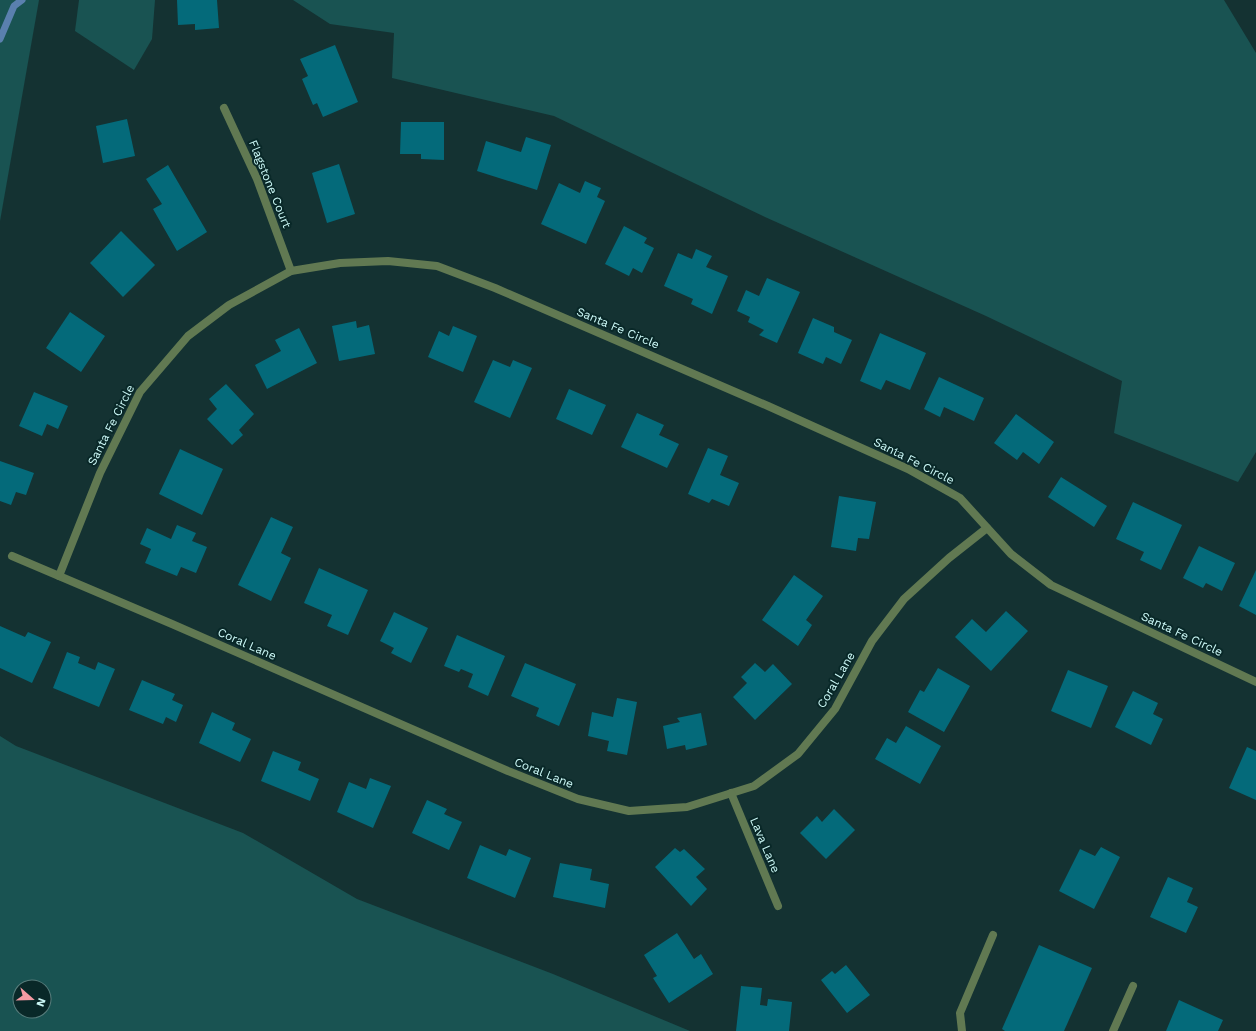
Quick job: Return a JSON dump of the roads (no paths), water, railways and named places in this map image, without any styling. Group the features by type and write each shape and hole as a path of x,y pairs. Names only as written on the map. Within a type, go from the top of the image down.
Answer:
{"street":[{"name":"Flagstone Court","path":"224,108 257,179 291,271"},
{"name":"Santa Fe Circle","path":"59,576 100,473 140,392 188,336 229,305 291,271 340,263 388,261 438,266 531,304 768,406 908,469 960,498 1011,554 1051,585 1256,682"},
{"name":"Coral Lane","path":"12,556 172,624 508,771 578,799 629,811 687,807 754,786 798,754 835,709 872,641 904,598 949,558 987,528"},
{"name":"Lava Lane","path":"731,793 778,906"},
{"path":"962,1031 960,1013 993,935"},
{"path":"1113,1031 1134,986"}],"waterway":[{"path":"0,39 14,6 22,0"}]}
